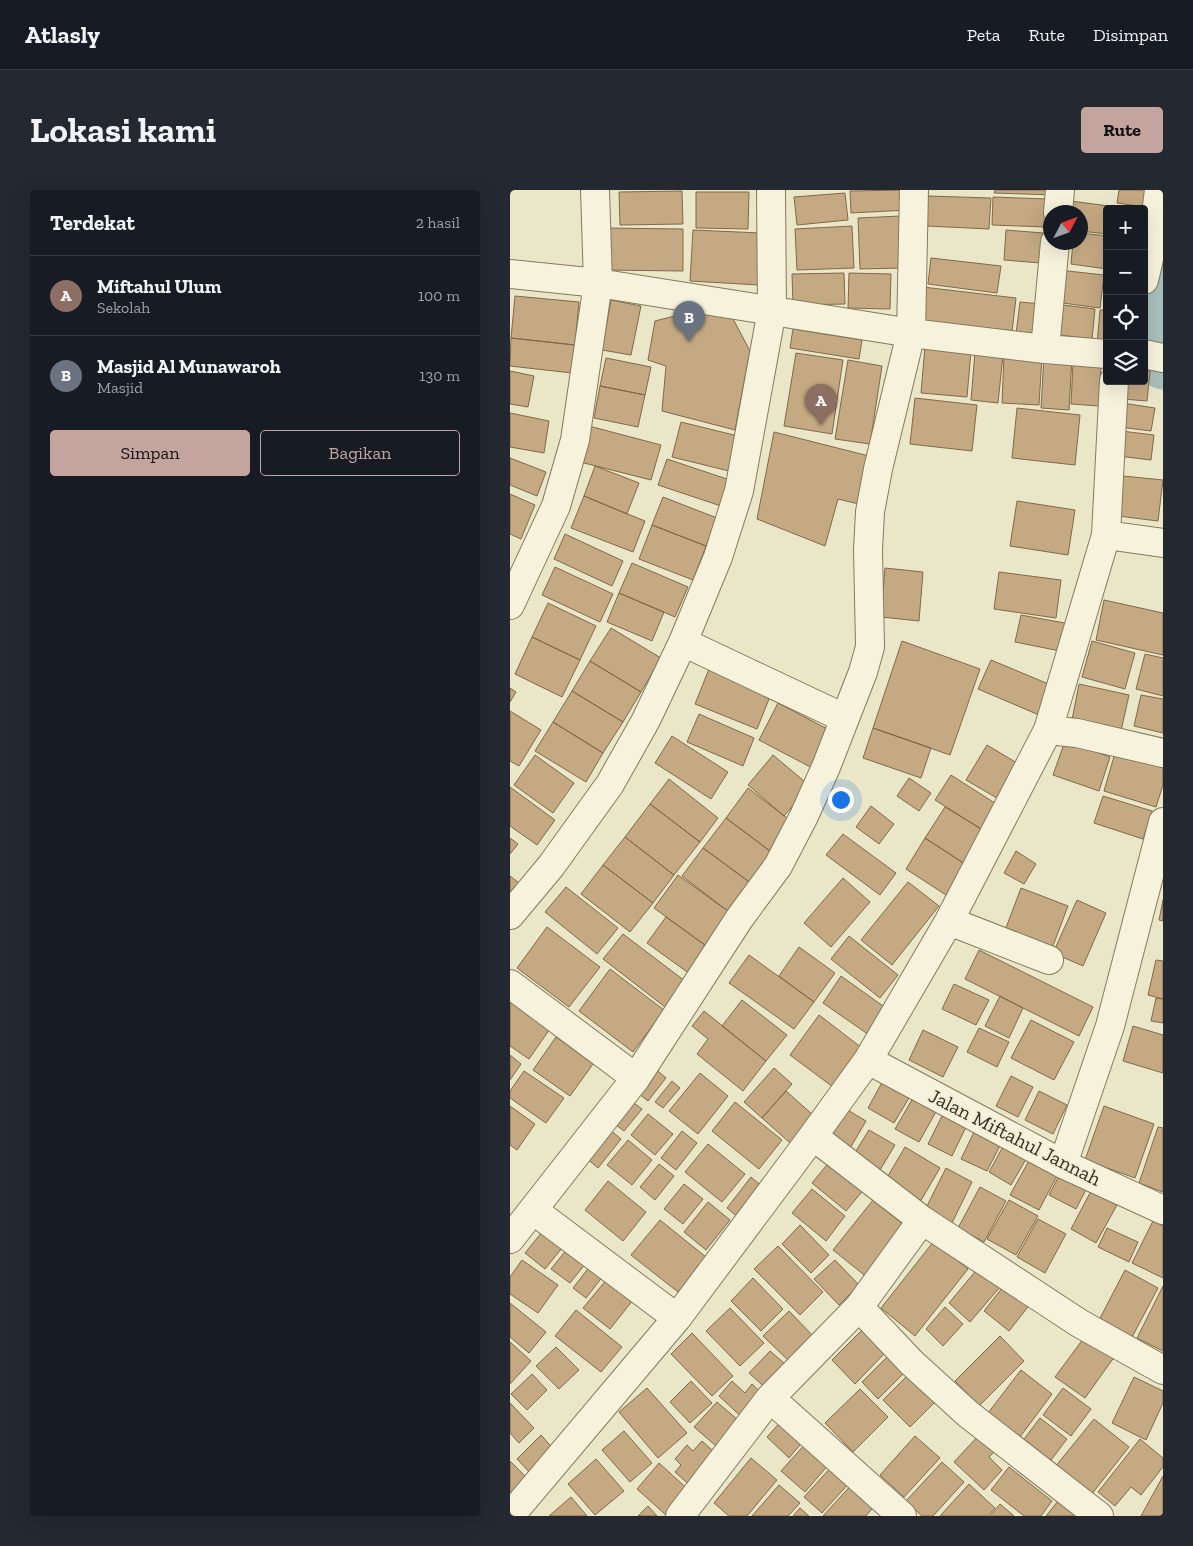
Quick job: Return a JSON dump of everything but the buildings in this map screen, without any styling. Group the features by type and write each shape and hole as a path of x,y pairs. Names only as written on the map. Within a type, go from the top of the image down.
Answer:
{"street":[{"path":"510,605 556,506 574,440 598,283 595,190"},
{"path":"510,915 551,866 610,784 646,720 683,642 718,557 739,491 772,310 771,190"},
{"path":"510,1239 636,1078 739,919 778,866 804,816 826,767 863,672 870,647 868,550 870,512 878,469 911,332 914,190"},
{"path":"1059,205 1060,190"},
{"path":"1148,263 1159,190"},
{"path":"1045,348 1054,250"},
{"path":"510,274 598,283 911,332 1103,354"},
{"path":"1148,355 1163,358"},
{"path":"510,1516 677,1318 813,1136 868,1060 950,921 1048,730 1106,535 1114,385"},
{"path":"1106,535 1163,543"},
{"path":"683,642 844,718"},
{"path":"1048,730 1077,733 1163,753"},
{"path":"1063,1164 1110,1026 1163,822"},
{"path":"950,921 1049,960"},
{"path":"510,984 636,1078"},
{"name":"Jalan Miftahul Jannah","path":"868,1060 1063,1164 1163,1210"},
{"path":"813,1136 922,1220 1079,1323 1163,1370"},
{"path":"533,1210 677,1318"},
{"path":"690,1512 770,1398 859,1307 922,1220"},
{"path":"859,1307 911,1362 968,1414 1099,1516"},
{"path":"770,1398 902,1516"}],"waterway":[{"path":"1163,287 1158,306 1163,367"}],"place":[{"name":"Masjid Al Munawaroh","path":"689,342"},
{"name":"Miftahul Ulum","path":"821,425"}]}
